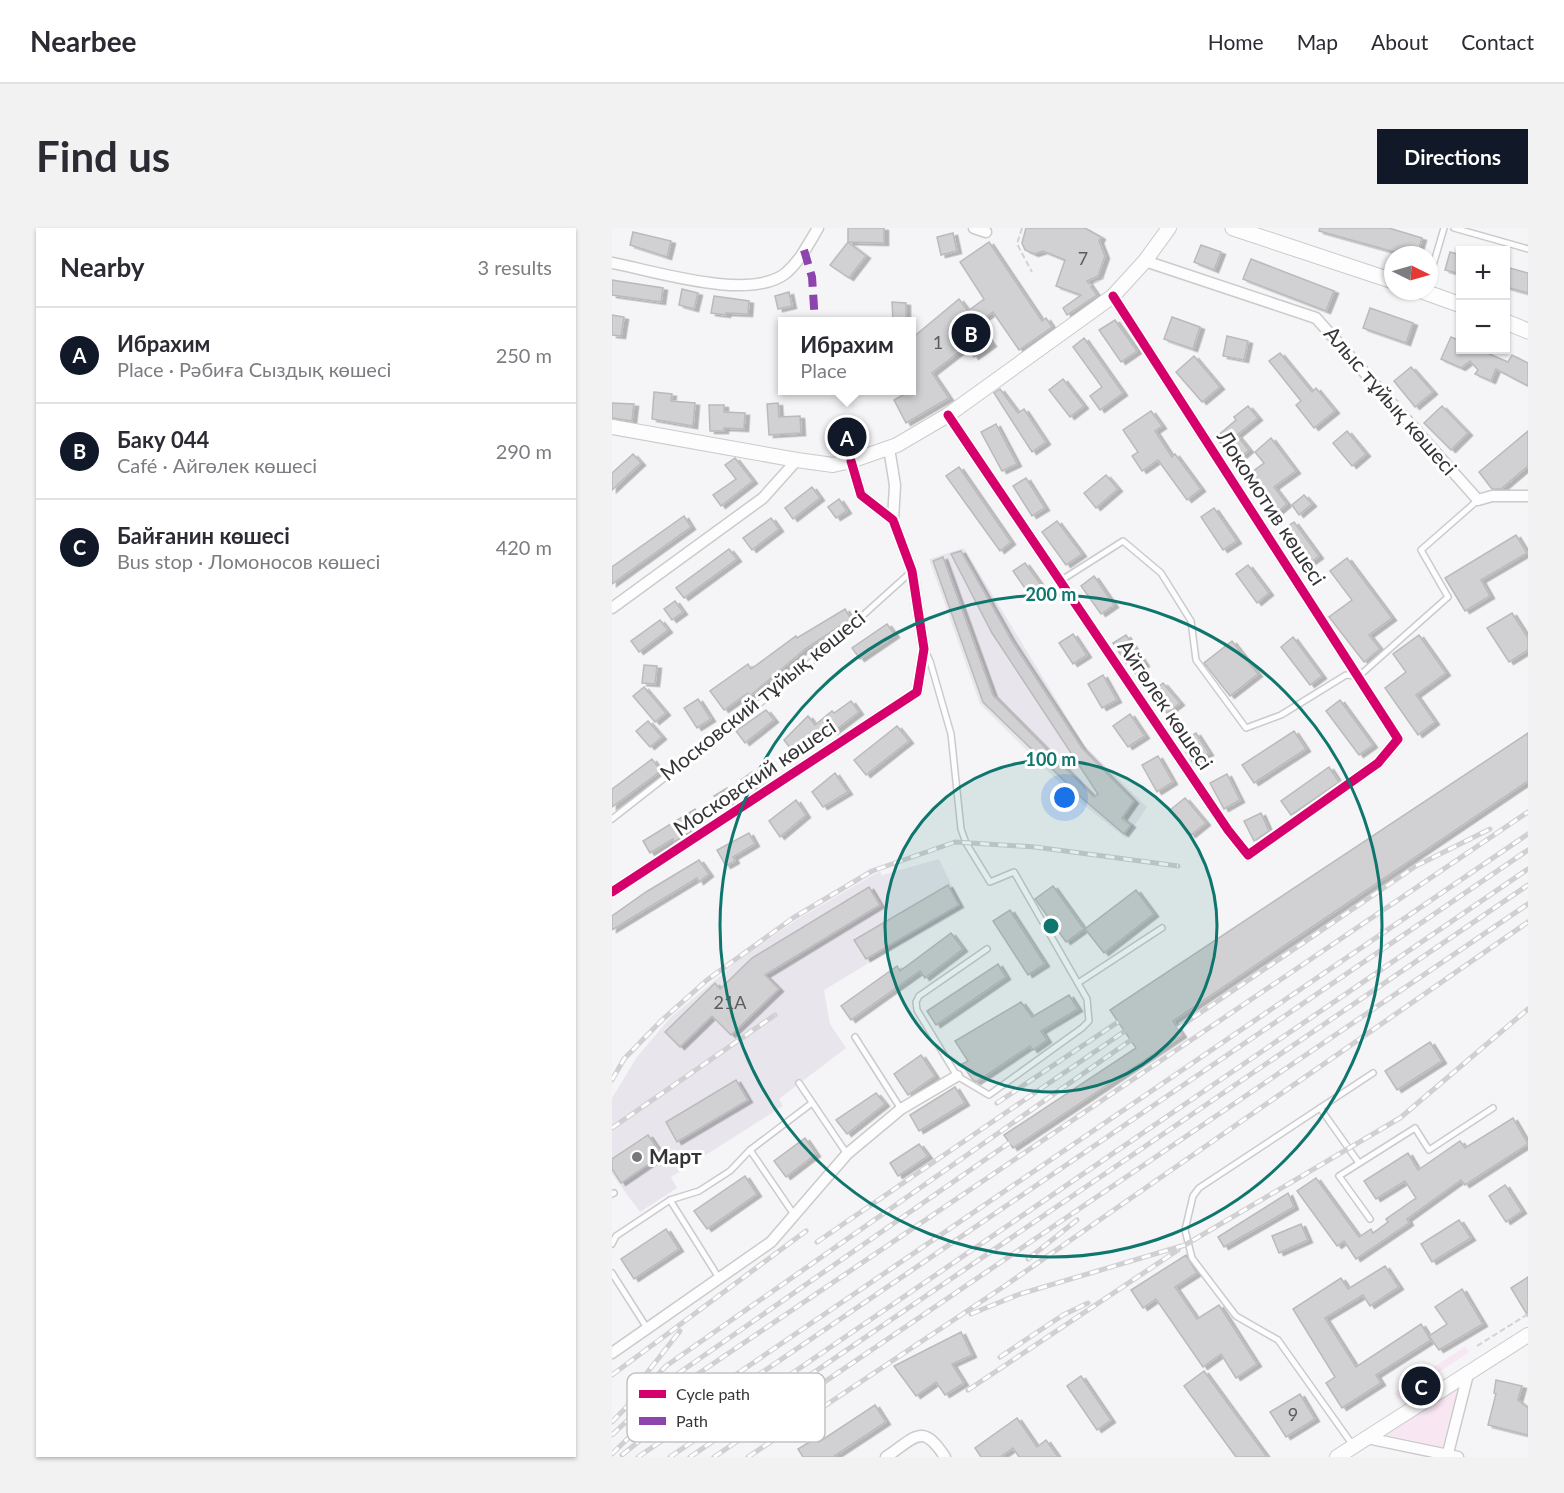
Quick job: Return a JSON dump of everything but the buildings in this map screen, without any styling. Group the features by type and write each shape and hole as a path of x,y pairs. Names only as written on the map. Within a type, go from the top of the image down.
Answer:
{"main road":[{"path":"1233,228 1384,278"},
{"path":"1438,294 1456,303"},
{"path":"1510,324 1528,331"}],"street":[{"path":"612,263 722,285 750,286 771,281 785,274 797,262 818,228"},
{"path":"974,228 986,232"},
{"path":"612,427 833,465 889,448 948,415 1113,296 1145,261 1169,228"},
{"name":"Алыс тұйық көшесі","path":"1145,261 1316,318 1478,500"},
{"name":"Локомотив көшесі","path":"1113,296 1398,740"},
{"name":"Айгөлек көшесі","path":"948,415 1221,820 1248,855 1378,764 1398,740"},
{"path":"889,448 895,485 893,520 912,571 924,649"},
{"path":"612,608 763,498 797,460"},
{"path":"851,461 861,495 893,520"},
{"path":"1478,500 1492,496 1528,496"},
{"name":"Московский көшесі","path":"612,892 917,692 924,649"},
{"path":"612,1353 771,1242 847,1154 900,1109 957,1076"},
{"path":"1337,1457 1528,1335"},
{"path":"1367,1438 1451,1456 1468,1374"},
{"path":"886,1457 918,1436 927,1435 934,1440 945,1457"}],"lane":[{"path":"1438,247 1444,228"},
{"path":"1454,228 1528,249"},
{"path":"1060,581 1123,541 1161,573 1191,621 1196,660 1246,728 1281,715 1346,675 1359,676 1448,597 1421,550 1478,500"},
{"name":"Московский тұйық көшесі","path":"612,819 801,671 912,571"},
{"path":"924,649 930,661 951,735 961,829 966,843 990,882 1014,872 1078,983 1089,1010 1089,1021 1082,1028 989,1095 957,1076 917,1010 916,1002 919,996 987,949"},
{"path":"1078,983 1162,928"},
{"path":"855,1037 900,1109"},
{"path":"1354,1446 1278,1340 1236,1316 1192,1258 1185,1230 1193,1196 1199,1188 1373,1073"},
{"path":"799,1083 847,1154"},
{"path":"612,1244 616,1236 669,1200 699,1191 730,1171 750,1150 812,1103"},
{"path":"1320,1108 1359,1163"},
{"path":"1370,1219 1339,1176 1415,1128 1429,1150 1493,1108"},
{"path":"750,1150 795,1216"},
{"path":"669,1200 719,1278"},
{"path":"612,1273 647,1328"}],"path":[{"path":"1022,228 1017,244 1032,272"},
{"path":"1086,287 1104,278"},
{"path":"1477,1346 1528,1314"}],"shaded area":[{"path":"964,548 1084,745 1147,807 1126,838 1076,799 980,704 929,559"},
{"path":"939,859 962,907 824,990 830,1024 846,1048 779,1099 783,1106 671,1177 677,1188 640,1212 612,1174 612,1098 637,1057 670,1018 744,956 798,919 880,871 882,875"},
{"path":"1465,1347 1469,1352 1398,1399 1394,1393"},
{"path":"1458,1387 1442,1447 1387,1435"}],"railway":[{"path":"699,1373 1528,812"},
{"path":"1178,1028 1416,866 1490,829"},
{"path":"738,1373 1528,834"},
{"path":"612,1080 624,1059 661,1021 707,980 793,918 872,871 955,842 1035,847 1178,866"},
{"path":"761,1373 1528,850"},
{"path":"793,1373 1528,869"},
{"path":"813,1373 1528,885"},
{"path":"825,1382 1528,904"},
{"path":"825,1406 1006,1285 1528,922"},
{"path":"971,1314 1020,1294 1185,1245 1400,1118 1528,1009"},
{"path":"612,1128 775,1015"},
{"path":"997,1103 1118,1022"},
{"path":"817,1242 1125,1031"},
{"path":"659,1373 666,1366 1131,1040"},
{"path":"679,1373 1009,1143"},
{"path":"1028,1259 1077,1220"},
{"path":"612,1375 806,1231"},
{"path":"968,1390 1178,1250"},
{"path":"1000,1357 1063,1315 1088,1303"},
{"path":"647,1373 680,1331"},
{"path":"612,1422 627,1406"},
{"path":"612,1435 627,1421"},
{"path":"612,1454 627,1439"},
{"path":"622,1455 638,1442"},
{"path":"638,1457 660,1442"},
{"path":"670,1457 692,1442"},
{"path":"690,1457 712,1442"},
{"path":"714,1457 736,1442"},
{"path":"748,1457 770,1442"}],"marked path":[{"path":"804,250 812,277 815,317"}],"cycle path":[{"path":"948,415 1228,830 1248,855 1378,763 1398,739 1113,296"},
{"path":"612,892 917,692 924,649 912,571 893,520 861,495 851,461"}],"place":[{"name":"Баку 044","path":"971,333"},
{"name":"Ибрахим","path":"847,437"},
{"name":"Март","path":"637,1157"},
{"name":"Байғанин көшесі","path":"1421,1386"}]}
